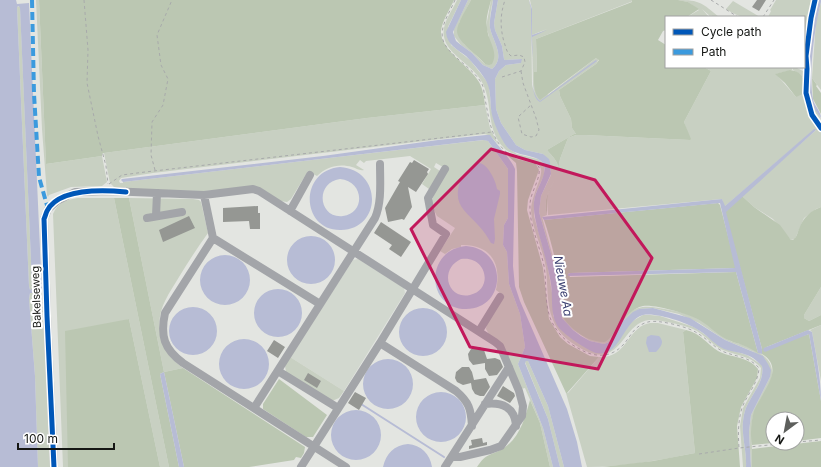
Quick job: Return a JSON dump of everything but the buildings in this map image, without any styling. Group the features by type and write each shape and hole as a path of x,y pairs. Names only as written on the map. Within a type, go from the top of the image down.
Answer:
{"street":[{"path":"254,408 375,218 378,210 380,164"},
{"path":"301,467 380,343 446,234 433,224 428,198 445,168"},
{"path":"290,211 310,175"},
{"name":"Bakelseweg","path":"54,467 44,219 48,209 57,201 75,192 109,191 204,195 253,189 259,191 479,331 500,346 519,391 523,406 522,416 501,446 460,457 452,457"},
{"path":"156,216 157,194"},
{"path":"204,195 213,238 165,313 163,334 169,350 175,357 346,467"},
{"path":"147,218 182,212"},
{"path":"213,238 320,304"},
{"path":"479,331 500,297"},
{"path":"380,343 456,391 464,398 469,406 472,426"},
{"path":"445,467 509,367"},
{"path":"278,371 338,408"},
{"path":"485,404 493,403 508,408 513,412 516,419 516,426"}],"path":[{"path":"84,0 88,50 87,83 106,166 108,184 122,175 493,132"},
{"path":"155,171 151,155 152,122 163,105 168,79 161,65 157,35 172,0"},
{"path":"455,0 443,26 443,40 450,51 470,69 482,85 490,126 498,142 512,156 536,163 539,167 540,171 530,199 530,212 544,266 551,320 558,332 564,339 585,353 601,356 610,354 622,346 637,326 649,321 657,322 696,332 723,351 747,358 760,368 758,377 742,407 738,426 739,448"},
{"path":"505,0 500,27 508,54 511,56 524,56 525,62 521,71 523,83 531,105 539,130 536,136 531,137 522,134 518,117 531,105"},
{"path":"711,0 736,16"},
{"path":"764,16 774,0"},
{"path":"502,78 521,71"},
{"path":"805,441 821,440"},
{"path":"699,454 765,446"}],"highlighted area":[{"path":"491,149 595,180 652,258 598,369 470,347 411,229"}],"shaded area":[{"path":"36,0 39,0 46,164 102,156 107,182 102,186 71,187 49,195 48,197 42,129"},
{"path":"457,0 461,0 448,27 451,45 470,60 489,85 491,109 498,131 508,148 517,154 538,159 544,164 544,175 534,201 534,216 547,262 553,299 553,316 596,352 625,330 630,323 643,315 650,315 660,316 694,327 724,348 747,355 762,365 761,378 747,405 743,418 746,467 743,467 740,426 743,408 760,378 761,368 757,363 747,358 724,351 693,329 666,322 649,320 640,323 632,329 620,344 605,354 594,354 580,348 558,329 553,320 549,307 546,268 543,253 533,225 531,210 541,169 531,160 508,151 498,141 492,125 488,100 483,84 474,72 450,49 446,43 443,32 444,28"},
{"path":"468,0 471,0 459,23 464,44 485,64 489,36 486,27 491,0 493,0 490,28 497,49 498,60 492,69 483,65 472,53 461,45 454,36 454,29"},
{"path":"498,0 529,0 531,9 532,85 535,95 533,85 532,36 547,29 532,35 532,9 530,0 633,1 536,39 537,72 534,72 548,95 596,58 599,59 596,64 559,90 560,96 571,119 572,128 576,134 547,150 556,161 558,171 546,198 547,215 542,217 558,275 559,289 554,264 539,212 541,196 551,175 551,167 543,154 525,150 516,145 501,123 496,109 495,79 499,71 506,65 521,63 521,59 504,59 502,46 495,30 494,23"},
{"path":"678,0 700,3 709,8 718,16 710,16 702,9 708,16 689,16 699,10 688,2"},
{"path":"776,0 814,0 809,26 805,65 805,16 768,16 771,11 770,10"},
{"path":"816,0 818,0 811,36 809,74 812,101 821,120 811,104 808,81 810,37"},
{"path":"733,1 758,16 742,16 726,9"},
{"path":"821,2 821,90 812,78 816,22"},
{"path":"20,6 32,290 30,290 29,286 17,7"},
{"path":"706,68 793,68 797,68 805,72 808,105 818,121 817,123 821,126 821,207 804,218 795,239 791,240 773,219 754,207 742,196 816,129 724,207 722,199 548,215 548,194 557,175 560,159 568,138 576,135 585,135 690,140 684,122 711,71","holes":["793,68 793,70 800,74 803,78 796,97 776,74 792,70"]},
{"path":"485,105 490,128 498,145 494,139 484,134 153,173 121,178 119,181 120,183 123,183 484,140 488,141 508,169 508,218 504,225 503,245 507,252 509,284 520,314 525,347 518,364 543,428 553,467 550,467 540,423 525,388 521,389 486,329 487,323 504,296 496,290 497,271 492,257 480,248 471,246 461,245 461,247 452,249 445,254 440,251 455,228 437,216 431,204 435,191 448,170 436,163 434,167 440,171 429,189 422,184 431,169 410,156 366,161 364,163 360,160 356,165 364,170 342,165 324,170 317,176 308,171 291,199 287,202 280,201 261,188 204,191 126,190 126,187 114,187 110,183 104,153 367,118"},
{"path":"78,198 114,198 169,467 160,467 129,319 121,322 68,467 63,467 53,214 57,207 63,202"},
{"path":"129,198 193,199 201,202 208,233 170,291 163,305 160,319 161,336 164,346 172,358 183,368 164,372"},
{"path":"358,259 404,288 405,293 344,391 290,357 353,260"},
{"path":"821,287 821,315 809,321 804,318 804,315"},
{"path":"30,293 42,293 51,467 38,467 35,376 29,299"},
{"path":"560,296 565,319 579,333 615,332 626,316 632,311 644,307 660,308 695,317 722,336 751,348 767,359 771,366 772,372 769,384 756,407 753,417 752,467 749,432 751,415 770,377 754,352 725,340 699,323 679,314 653,308 639,309 623,321 609,342 604,344 590,341 573,330 562,318"},
{"path":"650,323 658,323 686,330 683,332 695,453 655,461 601,467 587,467 566,393 568,393 599,357 608,356 615,353 625,344 637,329"},
{"path":"821,325 821,381 812,332 810,330"},
{"path":"290,357 344,391 339,398 332,401 286,372 285,366"},
{"path":"528,361 548,406 564,467 560,467 548,419 525,362"}],"green space":[{"path":"39,0 454,0 443,23 441,31 442,38 450,51 479,82 485,105 367,118 104,153 102,156 46,164"},
{"path":"471,0 491,0 486,21 494,51 494,59 492,64 489,65 485,64 469,49 458,35 457,28"},
{"path":"632,0 678,0 688,2 699,9 688,16 665,16 665,30 663,31 658,40 665,44 665,68 706,68 711,71 684,122 691,139 576,135 568,138 560,159 558,170 556,161 547,150 574,134 576,134 572,128 571,119 560,96 559,90 596,64 599,60 596,58 540,100 536,94 534,83 534,72 537,72 536,39 632,2"},
{"path":"790,70 799,73 804,81 805,93 796,97 785,83 775,74"},
{"path":"812,78 821,93 821,114 813,99"},
{"path":"508,154 517,159 536,164 539,170 528,200 527,210 543,268 549,319 560,337 568,344 590,356 599,357 567,393 524,302 519,287 517,171 516,163 508,156"},
{"path":"554,181 548,194 547,215 546,198"},
{"path":"742,196 754,207 780,225 791,240 793,240 807,215 821,207 821,287 804,315 804,318 809,321 821,315 821,325 764,348 809,334 821,401 821,438 805,440 805,411 765,411 765,444 752,445 751,432 754,411 770,382 772,367 769,360 762,354 762,349 725,212"},
{"path":"114,198 129,198 164,372 160,374 179,467 169,467"},
{"path":"718,203 720,205 736,267 735,268 568,274 570,277 736,272 758,353 723,337 696,318 664,308 643,306 636,309 624,319 611,337 604,342 589,339 579,333 565,320 560,299 559,280 544,220"},
{"path":"129,319 160,467 68,467 65,331"},
{"path":"686,330 699,336 718,351 744,359 758,369 757,378 741,407 737,426 740,467 602,467 653,461 695,453 683,332"},
{"path":"183,368 305,447 301,458 296,457 294,460 249,467 184,467 164,372"},
{"path":"279,379 327,415 313,437 306,437 263,409 263,404"},
{"path":"530,400 540,423 550,467 477,467 484,459 510,444 521,427"},
{"path":"821,441 821,467 752,467 752,449 765,447 765,451 805,451 805,443"}],"water":[{"path":"0,0 16,0 17,4 29,3 42,293 30,293 29,299 35,376 38,467 0,467","holes":["19,6 32,284 32,289 30,290 17,7"]},
{"path":"461,0 468,0 453,32 456,41 472,53 483,65 492,69 498,60 498,54 490,28 490,21 493,0 498,0 494,23 495,30 502,46 504,59 522,59 521,63 506,65 499,71 495,79 496,109 501,123 516,145 525,150 543,154 549,159 550,162 551,174 541,196 539,212 560,291 562,318 581,336 590,341 604,344 612,339 623,321 633,312 639,309 653,308 690,318 725,340 763,356 771,370 770,377 751,415 749,432 751,467 746,467 743,418 747,405 759,383 762,372 762,366 753,358 724,349 695,328 672,319 656,315 643,315 636,319 630,324 616,345 611,350 604,353 596,353 575,341 557,325 553,315 550,277 534,209 536,192 544,174 544,165 542,161 538,159 516,152 507,147 499,134 493,118 487,82 471,61 448,40 446,32"},
{"path":"529,0 532,9 532,35 547,30 532,37 533,58 531,40 531,9"},
{"path":"818,0 821,0 821,2 815,36 811,77 813,99 821,118 814,108 809,80 811,37"},
{"path":"596,60 597,61 540,102 534,94 533,87 534,92 540,101"},
{"path":"814,129 816,129 815,131 726,212 762,349 762,354 758,353 736,272 568,276 570,273 735,268 720,203 544,220 542,217 722,199 725,206"},
{"path":"490,135 508,157 515,169 513,266 515,286 520,301 567,409 577,442 582,467 564,467 548,406 528,361 526,361 525,363 548,419 560,467 553,467 543,428 518,364 525,347 520,314 509,284 507,252 503,245 504,225 508,218 508,169 488,141 483,140 123,182 121,180 323,156 438,140"},
{"path":"479,163 485,166 488,170 497,189 500,191 494,219 494,244 491,243 482,229 465,211 459,203 458,198 459,185 462,177 473,166"},
{"path":"340,167 354,171 364,178 370,188 372,199 370,210 364,220 354,227 341,230 328,228 318,221 312,212 310,200 311,189 317,179 326,171","holes":["340,179 348,181 354,185 358,191 358,204 356,209 350,214 343,216 335,215 329,212 325,207 323,193 326,187 332,182"]},
{"path":"306,236 316,236 325,240 331,246 334,251 334,269 325,280 316,284 306,284 297,280 291,274 287,265 287,255 291,246 297,240"},
{"path":"466,246 480,250 489,257 495,267 497,279 495,290 489,300 479,306 466,309 453,306 443,300 437,290 435,279 437,268 443,258 452,250","holes":["461,259 470,259 477,262 482,267 485,280 478,292 470,295 462,295 456,293 451,288 448,276 454,264"]},
{"path":"225,255 234,257 245,266 250,280 248,289 239,300 225,305 216,303 205,294 200,280 202,271 211,260"},
{"path":"273,289 283,289 292,293 298,299 301,304 301,322 292,333 283,337 273,337 264,333 258,327 254,318 254,308 258,299 264,293"},
{"path":"188,307 198,307 207,311 213,317 216,322 216,340 207,351 198,355 188,355 179,351 173,345 169,336 169,326 173,317 179,311"},
{"path":"418,308 428,308 437,312 443,318 446,323 446,341 437,352 428,356 418,356 409,352 403,346 399,337 399,327 403,318 409,312"},
{"path":"808,330 812,332 819,375 821,401 809,334 765,352 763,350 764,348"},
{"path":"651,335 659,336 662,340 661,346 656,352 649,352 646,343 647,337"},
{"path":"244,339 253,341 264,350 269,364 267,373 258,384 244,389 235,387 224,378 219,364 221,355 230,344"},
{"path":"388,359 398,361 406,366 411,374 413,384 411,394 406,402 398,407 388,409 378,407 370,402 365,394 363,384 365,374 370,366 378,361"},
{"path":"164,372 184,467 179,467 160,374"},
{"path":"441,392 450,394 461,403 466,417 464,426 455,437 441,442 432,440 421,431 416,417 418,408 427,397"},
{"path":"356,410 370,414 377,421 381,435 377,449 370,456 356,460 342,456 335,449 331,435 335,421 342,414"},
{"path":"408,444 421,448 427,454 432,467 383,467 386,458 391,451 399,446"}],"waterway":[{"path":"361,404 444,457"}],"marked path":[{"path":"32,0 34,94 39,177 48,209"}],"cycle path":[{"path":"815,0 806,56 806,93 812,115 821,128"},
{"path":"54,467 44,219 47,211 53,203 71,194 94,191 126,192"}],"water label":[{"name":"Nieuwe Aa","path":"563,286"}]}
